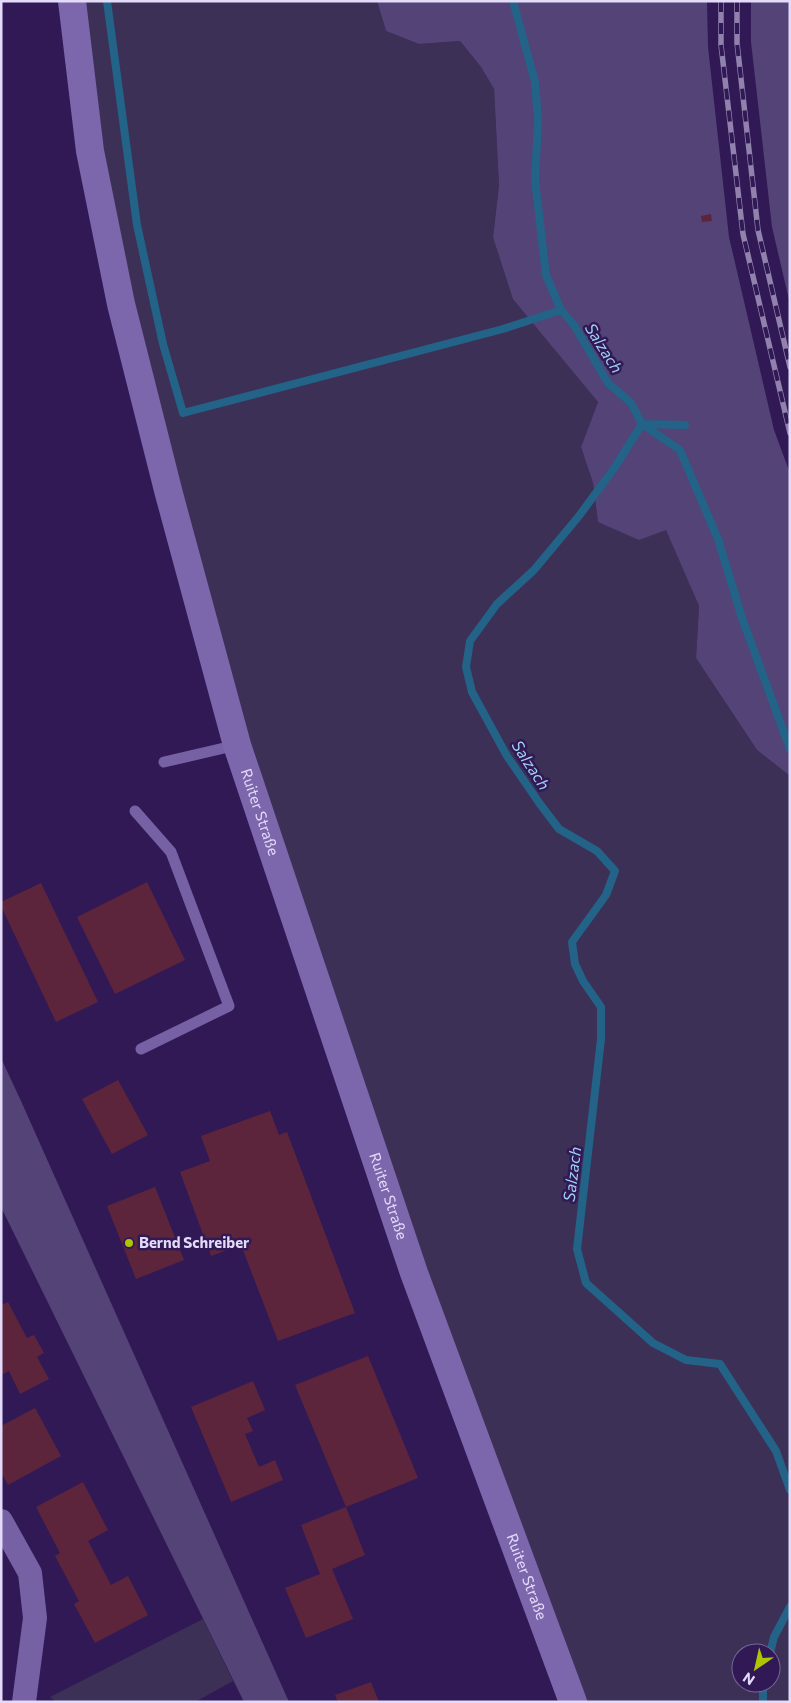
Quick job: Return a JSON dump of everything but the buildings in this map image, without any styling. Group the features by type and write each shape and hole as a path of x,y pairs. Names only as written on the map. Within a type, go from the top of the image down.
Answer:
{"street":[{"name":"Ruiter Straße","path":"72,1 90,151 121,304 168,494 237,745 414,1273 573,1702"},
{"path":"1,1521 30,1573 35,1618 24,1702"}],"lane":[{"path":"164,762 237,745"},
{"path":"135,811 171,852 229,1006 141,1049"}],"shaded area":[{"path":"72,1 377,1 386,31 419,44 460,41 481,67 494,89 499,185 493,237 559,351 598,402 581,447 593,483 598,522 666,529 699,606 696,658 757,750 790,776 790,1702 585,1702 426,1270 237,745 169,494"},
{"path":"377,1 707,1 708,47 729,237 774,430 790,473 790,776 757,750 696,658 699,606 666,530 639,540 598,522 593,483 581,447 598,402 513,299 493,237 499,185 494,89 481,67 460,41 419,44 386,31"},
{"path":"751,1 790,1 790,304 772,227 751,42"},
{"path":"1,1058 289,1702 244,1702 1,1207"},
{"path":"203,1619 233,1681 195,1702 56,1702 50,1697"}],"waterway":[{"path":"107,1 137,225 163,344 183,413 503,329 561,310"},
{"name":"Salzach","path":"513,1 535,82 538,120 535,180 546,275 561,310 574,325 608,383 631,403 642,424 615,467 579,516 534,570 497,604 470,641 466,667 472,692 507,756 540,804 559,829 597,851 615,871 606,895 572,942 575,964 583,981 601,1007 601,1039 577,1249 586,1283 653,1343 686,1360 720,1364 776,1451 790,1490"},
{"path":"642,424 680,450 718,539 742,618 790,749"},
{"path":"642,424 685,425"},
{"name":"Salzach","path":"772,1643 790,1607"},
{"name":"Salzach","path":"763,1693 763,1702"}],"railway":[{"path":"721,1 721,45 743,234 790,433"},
{"path":"737,1 737,43 758,230 790,367"}],"place":[{"name":"Bernd Schreiber","path":"129,1243"}]}
